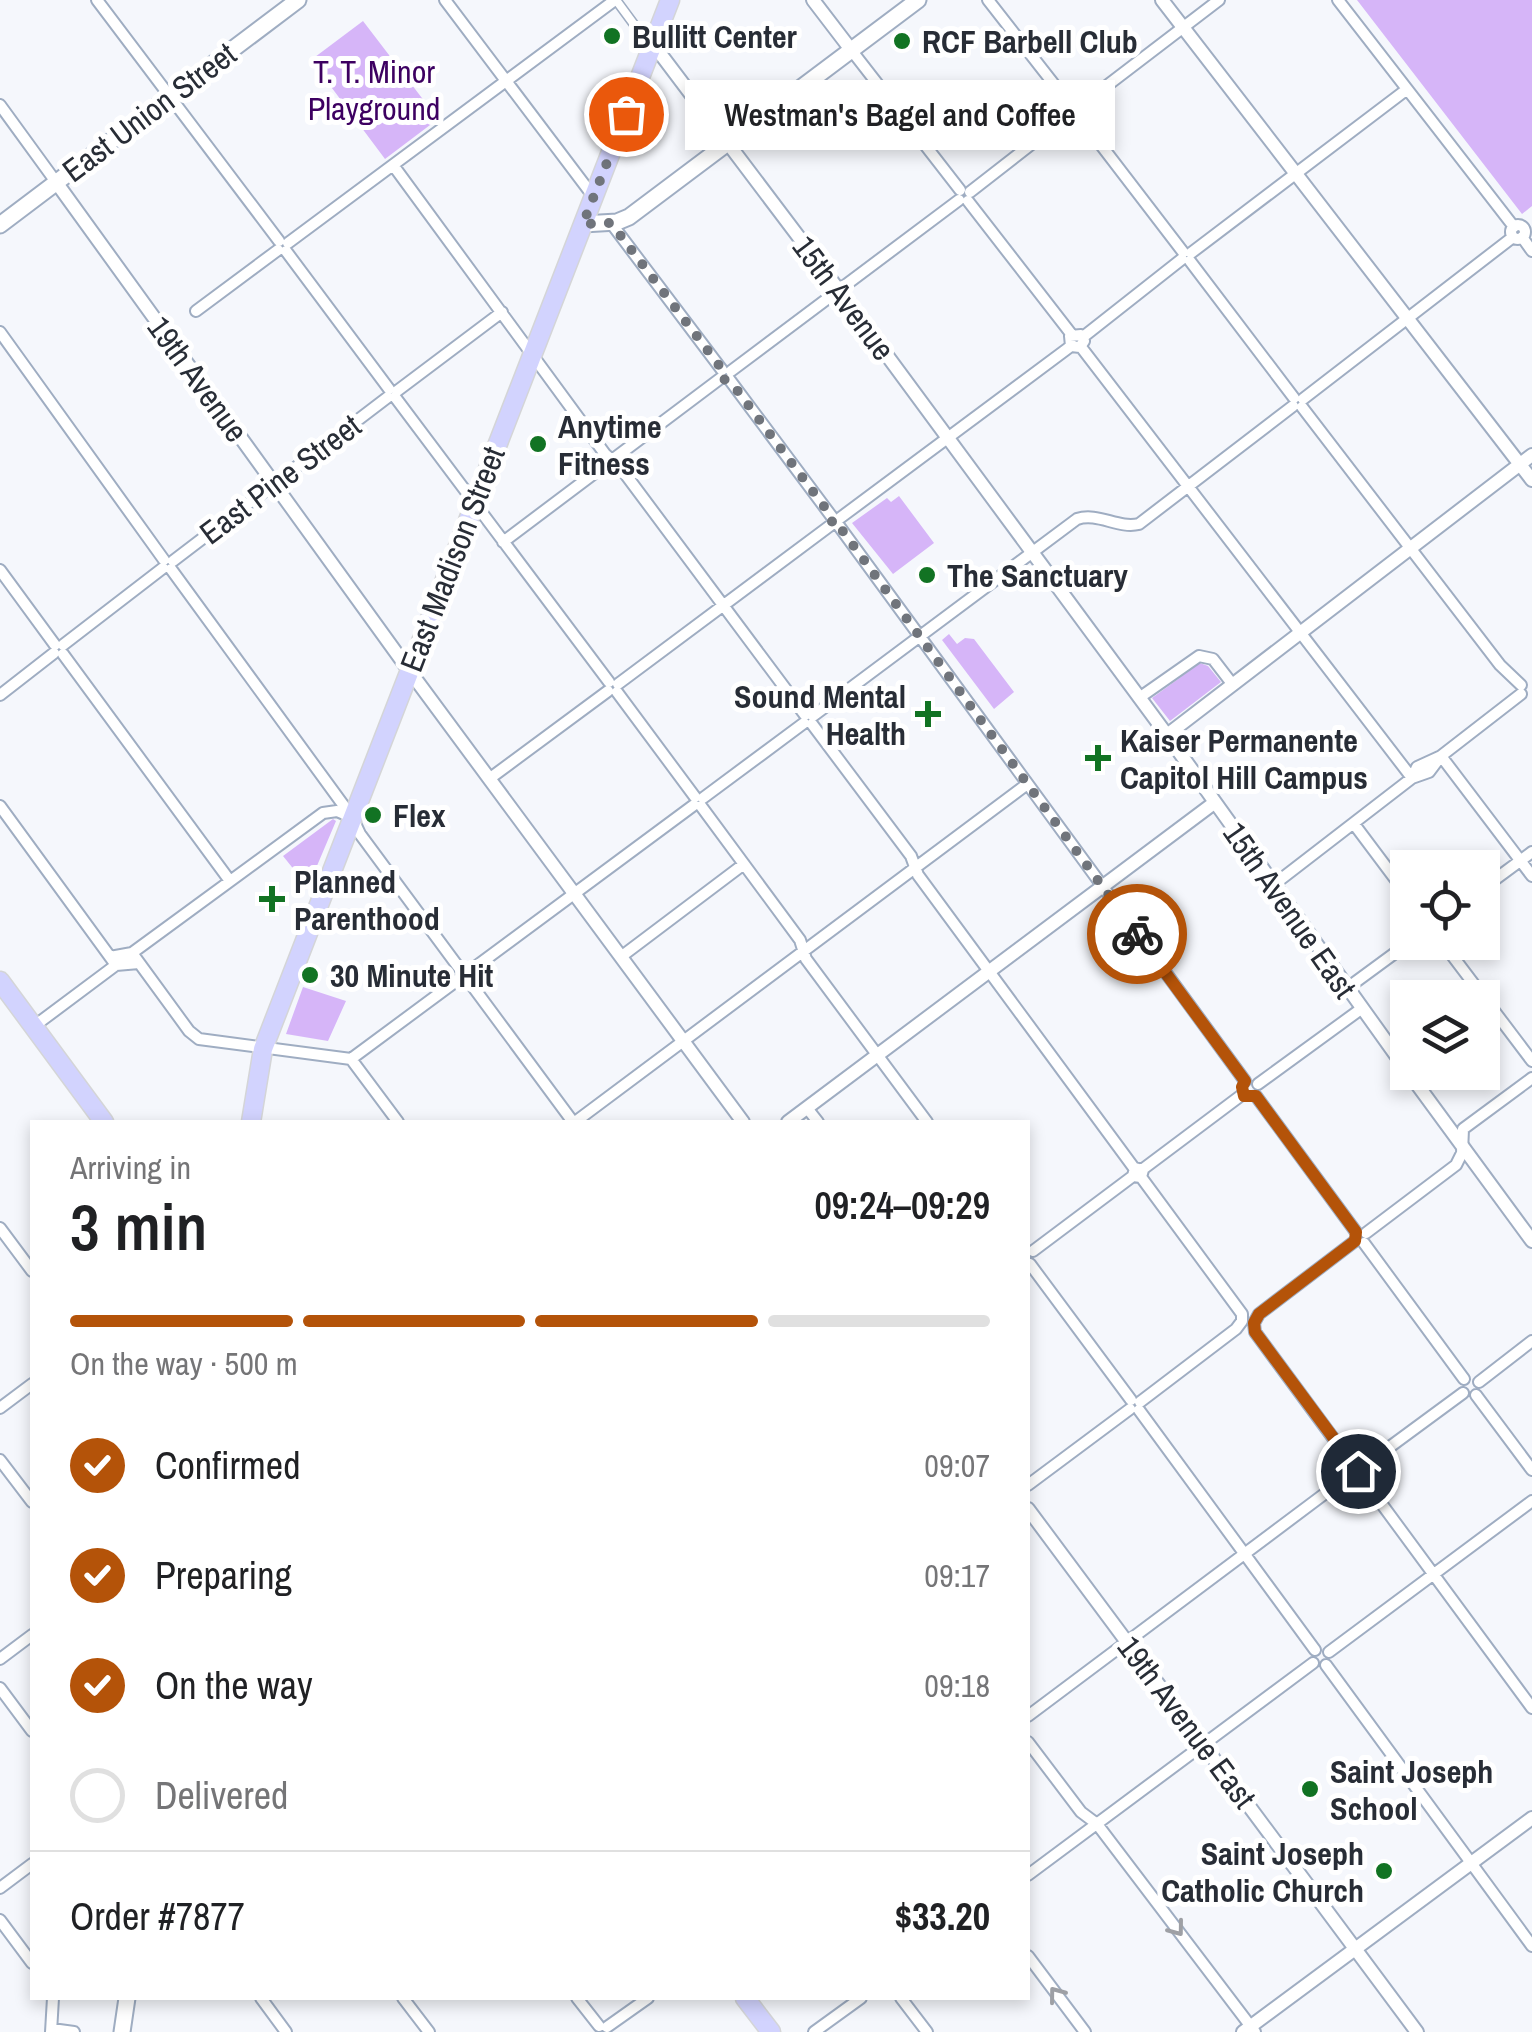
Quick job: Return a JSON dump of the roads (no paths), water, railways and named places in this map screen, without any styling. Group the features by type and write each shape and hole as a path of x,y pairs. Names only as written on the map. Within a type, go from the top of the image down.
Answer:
{"main road":[{"name":"East Union Street","path":"0,225 169,96 275,7 298,0"},
{"name":"East Madison Street","path":"251,1120 263,1049 346,810 409,671 583,224 648,41 670,0"},
{"path":"583,224 611,223 629,217 918,0"},
{"path":"0,981 103,1120"},
{"path":"122,2032 127,2000"},
{"path":"747,2000 771,2032"}],"street":[{"path":"97,0 744,864 926,1120"},
{"path":"445,0 593,196"},
{"path":"196,311 615,0"},
{"name":"15th Avenue","path":"615,0 838,289 1032,553"},
{"path":"813,0 1412,778"},
{"path":"988,0 1500,665 1527,690 1441,756 1416,767 1412,778 1272,886"},
{"path":"1162,0 1532,480"},
{"path":"503,542 1219,0"},
{"path":"1338,0 1521,230 1532,251"},
{"path":"490,779 1406,90"},
{"name":"19th Avenue","path":"0,105 409,671 575,892"},
{"path":"393,165 912,856 916,868 990,972 1532,1708"},
{"path":"611,223 1020,771 1026,785 1245,1081"},
{"path":"136,958 199,1039 352,1059 1084,516 1137,526 1521,230"},
{"name":"East Pine Street","path":"0,695 502,312"},
{"path":"0,332 360,834 572,1120"},
{"path":"1167,736 1532,454"},
{"name":"15th Avenue East","path":"1032,553 1390,1048"},
{"path":"0,570 230,881"},
{"path":"1139,698 1200,656 1214,661 1233,685"},
{"path":"1441,756 1532,876"},
{"path":"311,821 327,804 326,782"},
{"path":"577,1120 1026,785"},
{"path":"327,804 346,810"},
{"path":"791,1120 1214,804"},
{"path":"0,806 113,961"},
{"path":"33,1027 113,961 136,958 311,821 330,810 346,810"},
{"path":"1354,824 1390,872"},
{"path":"1500,876 1532,852"},
{"path":"622,956 744,864"},
{"path":"575,892 742,1120"},
{"path":"1346,989 1390,957"},
{"path":"1456,960 1532,1061"},
{"path":"1258,1084 1361,1009"},
{"path":"352,1059 397,1120"},
{"path":"1030,1484 1456,1165 1465,1128 1532,1078"},
{"path":"1245,1081 1258,1084 1256,1096 1249,1098 1243,1094 1245,1081"},
{"name":"15th Avenue East","path":"1421,1090 1532,1241"},
{"path":"1243,1094 1030,1257 1315,1650"},
{"path":"1256,1096 1464,1379"},
{"path":"807,1108 816,1120"},
{"path":"0,1228 30,1268"},
{"path":"1479,1382 1532,1342"},
{"path":"1472,1377 1479,1382 1476,1394 1467,1396 1460,1385 1472,1377"},
{"path":"0,1408 30,1386"},
{"path":"1358,1471 1463,1392"},
{"path":"1476,1394 1532,1470"},
{"path":"0,1460 30,1499"},
{"path":"1030,1714 1327,1492"},
{"path":"1329,1652 1532,1502"},
{"name":"19th Avenue East","path":"1030,1512 1417,2032"},
{"path":"0,1658 30,1636"},
{"path":"1326,1665 1313,1663 1311,1656 1322,1648 1329,1652"},
{"path":"1326,1665 1329,1652"},
{"path":"1030,1873 1313,1663"},
{"path":"1326,1665 1532,1946"},
{"path":"0,1688 30,1728"},
{"path":"1030,1745 1081,1812 1097,1824 1250,2030 1532,1818"},
{"path":"0,1888 30,1866"},
{"path":"0,1920 30,1960"},
{"path":"1030,1959 1085,2032"},
{"path":"54,2000 52,2030 74,2032"},
{"path":"262,2000 286,2032"},
{"path":"404,2000 428,2032"},
{"path":"580,2000 603,2029 645,2000"},
{"path":"814,2032 858,2000"},
{"path":"903,2000 927,2032"}],"place":[{"name":"Bullitt Center","path":"612,36"},
{"name":"RCF Barbell Club","path":"902,41"},
{"name":"Westman's Bagel and Coffee","path":"626,114"},
{"name":"Anytime Fitness","path":"538,444"},
{"name":"The Sanctuary","path":"927,575"},
{"name":"Sound Mental Health","path":"928,714"},
{"name":"Kaiser Permanente Capitol Hill Campus","path":"1098,758"},
{"name":"Flex","path":"373,815"},
{"name":"Planned Parenthood","path":"272,899"},
{"name":"30 Minute Hit","path":"310,975"},
{"name":"Saint Joseph School","path":"1310,1789"},
{"name":"Saint Joseph Catholic Church","path":"1384,1871"}],"park label":[{"name":"T. T. Minor Playground","path":"374,90"}]}
